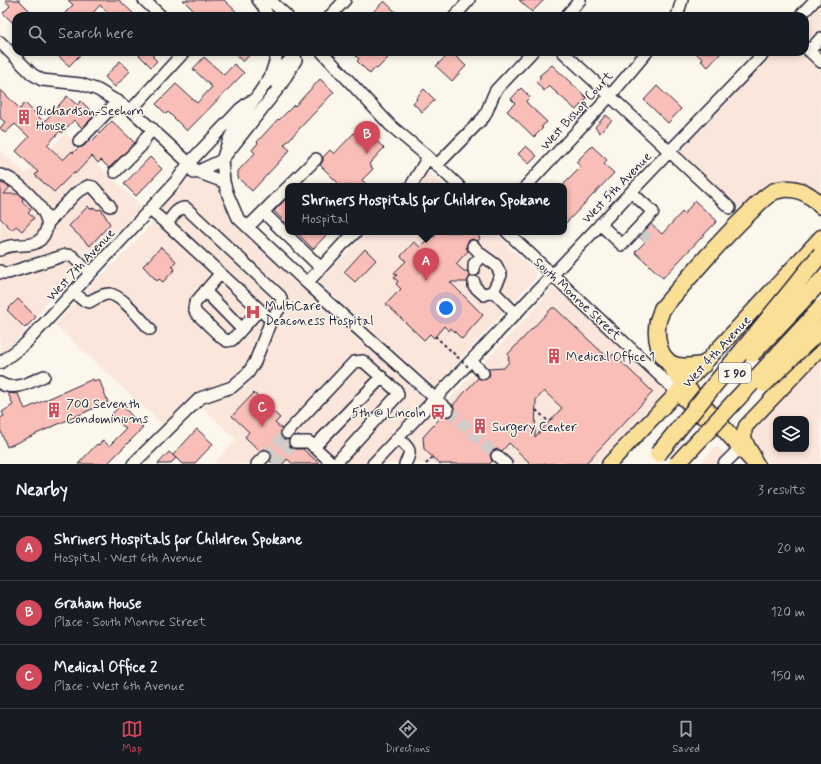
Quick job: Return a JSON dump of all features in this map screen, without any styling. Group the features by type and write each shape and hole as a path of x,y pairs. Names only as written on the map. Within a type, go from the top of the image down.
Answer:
{"highway":[{"path":"756,464 681,389 662,354 657,337 658,321 662,309 700,265 759,204 773,192 786,188 796,189 815,199 821,206"},
{"path":"653,459 821,254"},
{"name":"I 90","path":"653,459 821,281"},
{"name":"I 90","path":"677,464 821,308"},
{"path":"681,464 821,329"},
{"path":"662,354 675,365 703,365"}],"main road":[{"name":"West 4th Avenue","path":"609,464 681,389 821,237"},
{"path":"756,464 745,440 744,435 746,426 821,347"},
{"name":"South Monroe Street","path":"681,389 738,450 756,464"}],"street":[{"path":"144,0 157,12"},
{"path":"258,0 266,12"},
{"path":"270,0 283,12"},
{"path":"334,12 345,0"},
{"path":"458,12 469,0"},
{"path":"570,12 580,0"},
{"path":"678,12 682,0"},
{"path":"804,12 815,0"},
{"path":"809,47 821,38"},
{"path":"0,42 12,54"},
{"path":"809,51 821,62"},
{"path":"14,56 32,74 42,80 81,84 98,90 118,101 132,110 198,172 224,182"},
{"path":"132,110 180,56"},
{"name":"West 7th Avenue","path":"276,56 270,77 236,126 229,139 222,160 224,182 238,218 307,283 448,410"},
{"name":"West 7th Avenue","path":"0,363 25,344 150,210 177,180 189,163 240,109 258,96 293,56"},
{"name":"West 7th Avenue","path":"177,180 198,172 222,160 281,85 299,56"},
{"path":"326,56 390,125 456,183"},
{"path":"437,166 484,117 489,110 496,90 528,56"},
{"path":"568,56 730,208"},
{"name":"West Bishop Court","path":"529,183 610,96 644,56"},
{"name":"West 5th Avenue","path":"373,464 761,56"},
{"path":"79,141 118,101"},
{"path":"115,172 141,146 146,136 153,129"},
{"path":"413,183 428,157"},
{"path":"291,183 316,159"},
{"path":"0,175 4,175 11,180 33,199 44,213 48,223"},
{"path":"0,250 10,245 34,243 41,239 46,232 48,223 76,193 88,186 93,188 110,206"},
{"path":"248,228 285,189"},
{"path":"631,192 653,212 653,226"},
{"path":"133,464 200,398 232,387 248,373 255,362 270,320 282,305 280,296 186,208 178,210 167,224"},
{"path":"150,210 270,320"},
{"path":"263,212 285,233"},
{"path":"600,224 622,245 653,212"},
{"path":"287,235 321,268"},
{"path":"307,283 353,235"},
{"name":"South Monroe Street","path":"510,235 681,389"},
{"path":"628,239 641,238"},
{"path":"472,246 496,265 500,275 492,291 484,296 474,286 474,264 482,255"},
{"path":"0,271 2,273 8,273 66,255 72,256 90,273"},
{"path":"220,274 195,304 194,308 196,312 227,341 232,340 259,310"},
{"path":"205,291 242,329"},
{"path":"492,291 516,314"},
{"path":"73,292 82,300 89,302 109,294 121,299 150,329"},
{"path":"287,433 354,362 363,361 397,391 398,395 334,464 309,442 295,442"},
{"path":"471,361 481,375"},
{"path":"0,383 3,385 14,386 23,385 44,376"},
{"path":"314,447 382,377"},
{"path":"398,438 410,451 410,455 405,464"},
{"path":"724,464 738,450"},
{"path":"497,456 506,464"}],"path":[{"path":"436,336 481,375"},
{"path":"536,410 549,422"},
{"path":"426,464 433,457"}],"shaded area":[{"path":"821,3 821,50 809,38 809,15"},
{"path":"770,56 809,56 821,67 821,192 813,187 797,182 742,211 679,152"},
{"path":"65,133 142,207 98,250 75,268 59,285 22,334 0,356 0,150 26,174"},
{"path":"426,173 431,173 441,183 421,183"},
{"name":"MultiCare Deaconess Hospital","path":"202,176 218,186 229,214 237,226 439,410 539,304 553,285 558,286 662,388 664,391 663,394 596,464 213,464 236,440 192,397 164,426 55,325 94,282 131,247 185,180"},
{"path":"369,235 497,235 535,272 536,277 435,388 320,284 320,279 360,239"},
{"path":"821,354 821,464 772,464 753,446 750,432"},
{"path":"716,446 735,464 699,464"}],"building":[{"path":"5,0 19,0 31,12 12,12 12,22 3,13 10,6"},
{"path":"68,0 119,0 132,12 108,12 100,5 94,12 66,12 73,5"},
{"path":"183,0 224,0 237,12 195,12"},
{"path":"519,0 544,0 532,12"},
{"path":"384,1 396,12 373,12"},
{"path":"58,56 79,56 69,66"},
{"path":"140,56 153,56 157,61 151,67"},
{"path":"237,56 248,56 243,62"},
{"path":"356,56 386,56 388,58 370,74 357,61 359,59"},
{"path":"447,56 455,56 466,66 452,81 436,66"},
{"path":"699,56 718,56 708,67 701,61 703,60"},
{"path":"204,57 224,75 234,64 244,73 187,131 168,112 166,114 156,104 176,84 197,103 212,87 193,69"},
{"path":"120,61 130,71 115,87 105,77"},
{"path":"552,65 587,98 576,110 549,86 544,91 536,82 541,77 539,76"},
{"path":"320,79 334,92 284,145 290,150 252,191 238,178 238,171 255,153 252,150 258,143 257,142 278,119 279,120 294,105 295,106"},
{"path":"657,86 681,109 668,123 644,100"},
{"path":"521,88 530,97 526,101 527,103 547,122 541,127 543,128 534,137 507,111 515,103 511,99"},
{"path":"0,89 20,109 25,103 44,122 67,96 77,105 81,101 95,115 82,128 74,120 62,133 60,131 47,145 63,160 72,151 73,153 78,148 84,146 90,139 92,141 112,121 135,143 109,168 101,160 98,163 92,156 75,174 74,172 54,192 35,175 38,172 16,151 29,137 15,124 5,133 0,128 5,122 0,118"},
{"path":"424,89 435,100 422,112 413,103"},
{"path":"606,115 612,120 600,133 595,127"},
{"path":"355,132 361,137 363,136 365,138 369,134 384,148 369,164 373,169 362,180 365,183 338,183 320,165 323,161 323,157 330,150 334,154"},
{"path":"526,146 537,156 529,164 518,154"},
{"path":"592,146 607,160 604,164 614,173 567,222 567,183 565,183 581,167 576,162"},
{"path":"150,157 162,169 136,196 124,184"},
{"path":"1,183 10,187 4,194 18,194 23,198 22,202 31,210 28,213 34,218 22,231 16,226 12,230 0,218"},
{"path":"285,200 285,222 274,211"},
{"path":"695,201 717,221 663,278 635,252 645,242 639,237 651,224 662,234 682,212 684,214"},
{"path":"88,206 90,209 101,209 110,224 90,246 69,226"},
{"path":"299,235 326,235 313,249"},
{"path":"431,235 434,237 436,235 477,235 480,238 478,241 472,239 468,241 466,247 468,251 456,264 464,271 467,271 470,276 467,282 450,282 483,315 462,339 451,328 449,331 444,326 434,338 430,334 424,340 386,304 401,289 396,284 398,281 394,278 397,275 394,273 406,261 401,256 414,242 420,247"},
{"path":"161,247 176,261 172,266 175,269 163,282 159,279 157,281 143,266"},
{"path":"365,249 376,260 355,282 344,272"},
{"path":"18,299 36,317 25,328 7,310"},
{"path":"552,308 555,308 609,359 613,354 653,392 585,464 531,464 509,443 502,451 498,449 492,451 490,455 492,461 490,464 440,464 424,449 423,437 443,415 447,417 453,415 455,411 453,405 478,378 484,380 488,378 490,374 488,369 504,368 509,362 508,354","holes":["544,391 562,408 535,437 536,400"]},
{"name":"700 Seventh Condominiums","path":"93,379 94,381 99,379 108,402 7,447 0,429 0,418 4,416 2,412 13,405 8,393 18,394 25,409"},
{"path":"254,393 280,418 275,423 282,429 280,435 282,438 289,440 289,446 295,449 303,449 320,464 293,464 287,459 283,464 274,464 270,461 272,455 270,451 264,449 260,451 245,437 249,432 232,416"},
{"path":"121,404 143,428 107,464 78,464 97,444 99,445 103,440 109,446 126,429 111,415"},
{"path":"197,429 213,444 194,464 182,464 173,455"},
{"path":"169,452 176,458 170,464 158,464"}],"tunnel":[{"path":"641,239 653,226"},
{"path":"448,410 497,456"},
{"path":"265,456 287,433"},
{"path":"274,464 295,442"}],"place":[{"name":"Richardson-Seehorn House","path":"24,117"},
{"name":"Graham House","path":"367,154"},
{"name":"Shriners Hospitals for Children Spokane","path":"426,281"},
{"name":"MultiCare Deaconess Hospital","path":"253,312"},
{"name":"Medical Office 1","path":"554,356"},
{"name":"700 Seventh Condominiums","path":"54,410"},
{"name":"5th @ Lincoln","path":"438,412"},
{"name":"Surgery Center","path":"480,426"},
{"name":"Medical Office 2","path":"262,427"}]}
